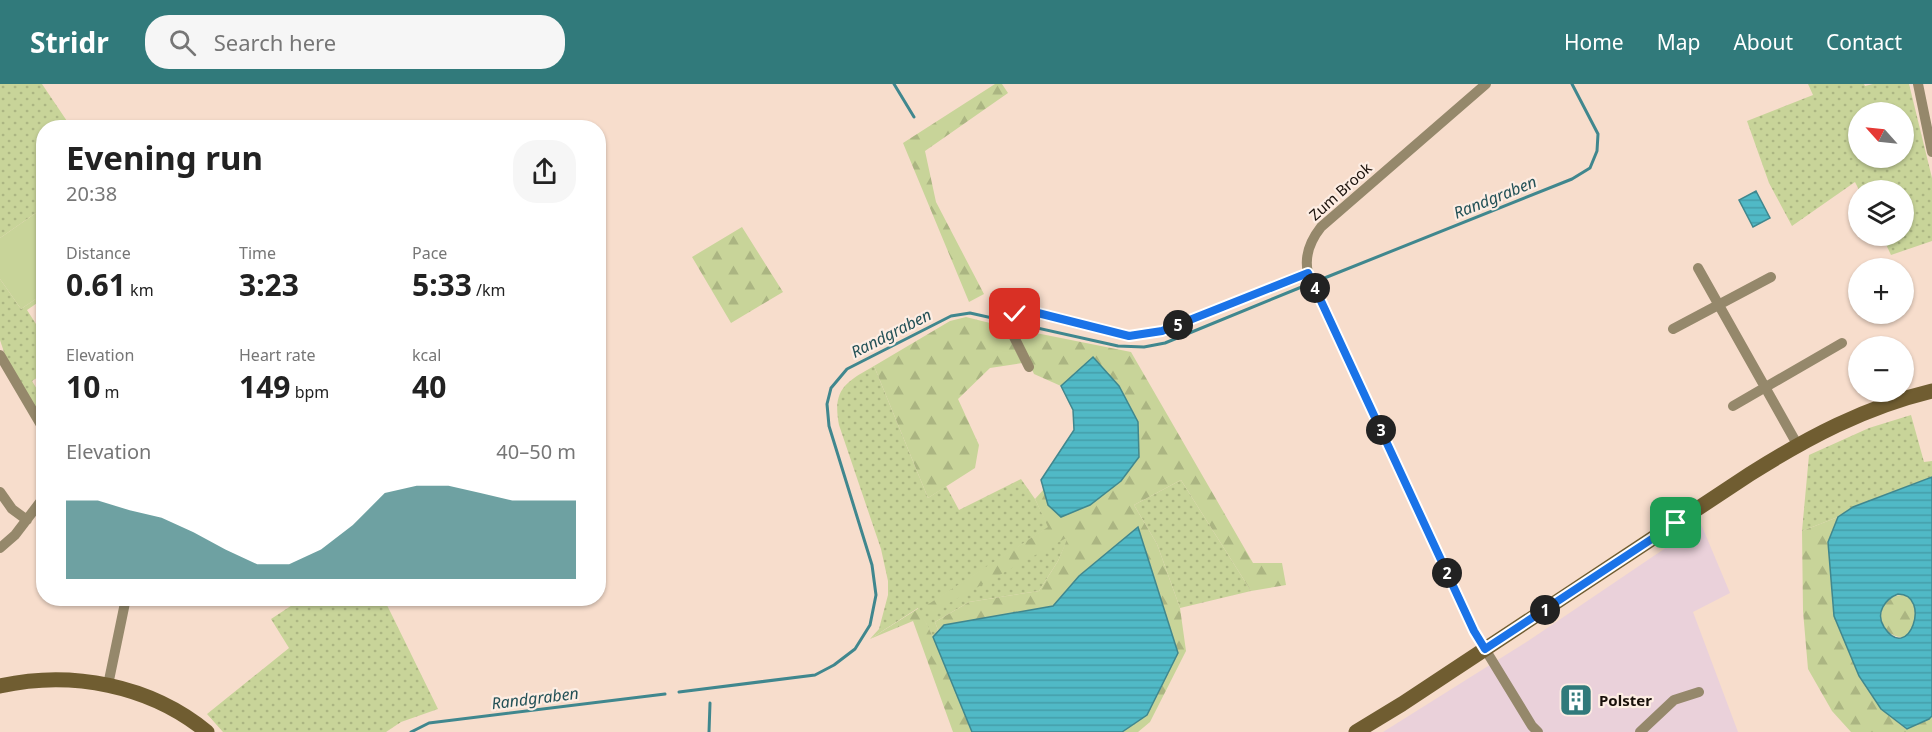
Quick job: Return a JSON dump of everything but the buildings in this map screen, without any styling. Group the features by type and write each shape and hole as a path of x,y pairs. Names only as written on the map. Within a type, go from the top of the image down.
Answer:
{"main road":[{"path":"1356,732 1797,444 1856,416 1932,391"},
{"path":"0,686 41,679 108,685 161,703 207,732"}],"street":[{"name":"Zum Brook","path":"1486,84 1321,227 1309,245 1305,263 1474,631 1532,726 1538,732"},
{"path":"1918,84 1932,152"},
{"path":"1698,268 1797,444"},
{"path":"1029,368 1011,331 1015,314 1026,310 1129,336 1162,331 1308,273"},
{"path":"1673,329 1771,277"},
{"path":"1733,406 1842,343"},
{"path":"0,355 36,416"},
{"path":"0,492 12,510 27,520"},
{"path":"0,548 15,535 36,508"},
{"path":"108,685 124,606"},
{"path":"1640,732 1674,700 1699,692"}],"shaded area":[{"path":"1701,524 1730,593 1693,612 1738,732 1383,732 1528,641"}],"green space":[{"path":"0,84 42,84 66,120 36,120 36,213 0,238"},
{"path":"995,84 1002,84 1008,93 925,151 936,202 984,294 969,302 903,143"},
{"path":"1808,84 1864,84 1865,86 1909,84 1913,102 1848,102 1848,168 1914,168 1914,104 1932,178 1932,241 1891,255 1887,246 1914,246 1914,180 1848,180 1848,187 1792,226 1769,183 1747,121 1813,95"},
{"path":"36,213 36,299 21,309 0,279 0,238"},
{"path":"742,227 783,292 731,323 692,257"},
{"path":"0,279 21,309 36,299 36,304 27,310 36,324 36,378 32,381 36,388 36,408 5,355 0,340"},
{"path":"966,317 1006,327 1006,332 1022,363 990,368 958,399 979,445 975,468 928,498 874,366 950,321"},
{"path":"1016,329 1131,352 1253,563 1282,563 1286,585 1251,591 1181,480 1134,505 1157,544 1180,608 1186,651 1150,722 1138,732 1122,732 1147,715 1138,527 1079,576 1053,606 944,625 938,630 935,622 969,602 1039,591 1058,561 1068,537 931,613 927,605 1048,527 1035,499 1044,489 1048,505 1090,505 1121,481 1139,457 1119,386 1093,358 1061,386 1034,374 1015,332"},
{"path":"874,366 928,498 946,486 959,510 1021,479 1035,499 1049,527 928,605 1069,536 1058,561 1039,591 969,602 935,622 938,630 933,637 918,608 870,639 879,629 888,595 888,581 881,549 837,413 843,388"},
{"path":"1911,415 1924,462 1932,461 1932,477 1853,507 1838,517 1802,531 1809,455 1869,428"},
{"path":"1181,480 1251,591 1180,608 1157,544 1134,505"},
{"path":"1838,517 1828,542 1834,616 1859,676 1881,709 1906,729 1932,716 1932,732 1851,732 1832,711 1808,669 1803,611 1802,531"},
{"path":"1902,595 1910,596 1917,601 1922,608 1922,624 1917,631 1910,636 1902,637 1894,636 1887,631 1882,624 1881,616 1882,608 1887,601 1894,596"},
{"path":"291,606 387,606 438,709 401,722 386,732 223,732 207,714 289,648 271,619"},
{"path":"919,608 972,732 953,732 913,621 870,639"}],"water":[{"path":"1756,191 1770,218 1753,227 1739,200"},
{"path":"1093,357 1119,386 1138,422 1139,457 1121,481 1090,505 1061,517 1048,505 1041,480 1074,430 1073,410 1061,386"},
{"path":"1932,477 1932,716 1907,729 1881,709 1859,676 1834,616 1828,542 1838,517 1853,507","holes":["1898,594 1908,597 1914,604 1913,625 1902,638 1893,636 1881,622 1881,612 1889,599"]},
{"path":"1138,527 1178,653 1147,715 1122,732 972,732 933,637 944,625 1053,606 1079,576"}],"waterway":[{"path":"894,84 914,117"},
{"name":"Randgraben","path":"1322,279 1572,179 1590,168 1597,151 1598,134 1572,84"},
{"name":"Randgraben","path":"679,692 815,675 834,665 855,649 870,625 876,595 872,565 829,426 827,404 831,388 847,369 951,316 970,313 1118,346 1144,347 1165,343 1304,286"},
{"name":"Randgraben","path":"411,732 429,723 665,694"},
{"path":"709,732 710,703"}],"place":[{"name":"Polster","path":"1576,700"}],"route":[{"path":"1015,314 1026,310 1129,336 1162,331 1308,273 1474,631 1485,649 1676,523"}]}
